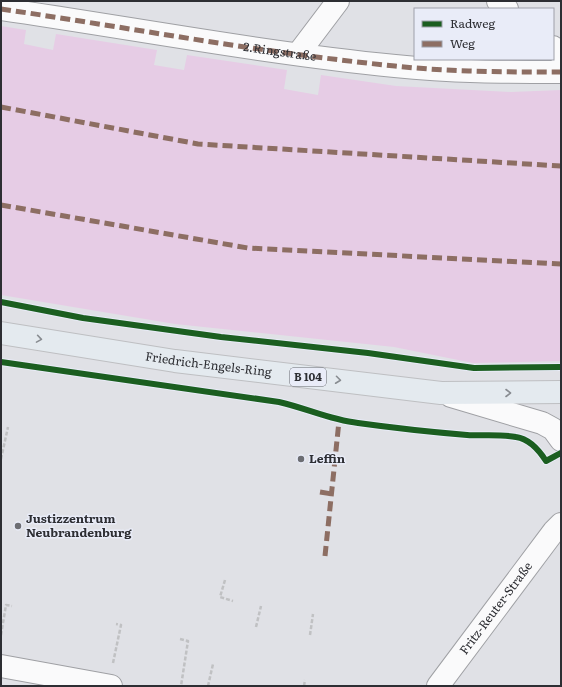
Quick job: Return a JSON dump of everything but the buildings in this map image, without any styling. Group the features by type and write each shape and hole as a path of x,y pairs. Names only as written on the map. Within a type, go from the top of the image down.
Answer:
{"main road":[{"name":"Friedrich-Engels-Ring","path":"1,333 175,361 441,393 561,392"}],"street":[{"path":"298,54 338,1"},
{"path":"498,1 506,8"},
{"name":"2.Ringstraße","path":"1,9 298,54 396,66 511,72 561,72"},
{"name":"B 104","path":"441,393 525,417 557,435"},
{"name":"Fritz-Reuter-Straße","path":"438,686 557,528 561,511"},
{"path":"1,666 110,686"}],"path":[{"path":"1,459 8,427"},
{"path":"225,580 220,597 233,601"},
{"path":"1,635 6,605 12,606"},
{"path":"256,627 260,606"},
{"path":"310,635 313,614"},
{"path":"110,686 121,625 116,624"},
{"path":"180,639 188,641 181,686"},
{"path":"208,686 213,664"},
{"path":"304,686 306,680"}],"shaded area":[{"path":"1,26 26,30 24,44 53,50 56,34 157,50 154,65 184,70 187,55 287,70 284,89 318,95 321,75 396,86 511,92 561,90 561,361 473,363 394,347 175,324 1,295"}],"marked path":[{"path":"1,9 346,61 457,71 561,72"},
{"path":"1,107 198,144 561,166"},
{"path":"1,205 248,248 561,264"},
{"path":"325,556 339,421"},
{"path":"320,492 332,494"}],"cycle path":[{"path":"1,302 83,318 221,337 368,353 474,368 561,367"},
{"path":"1,362 279,402 328,417 358,423 453,434 516,437 526,440 534,446 546,461 561,453"}],"place":[{"name":"Leffin","path":"301,459"},
{"name":"Justizzentrum Neubrandenburg","path":"18,526"}]}
